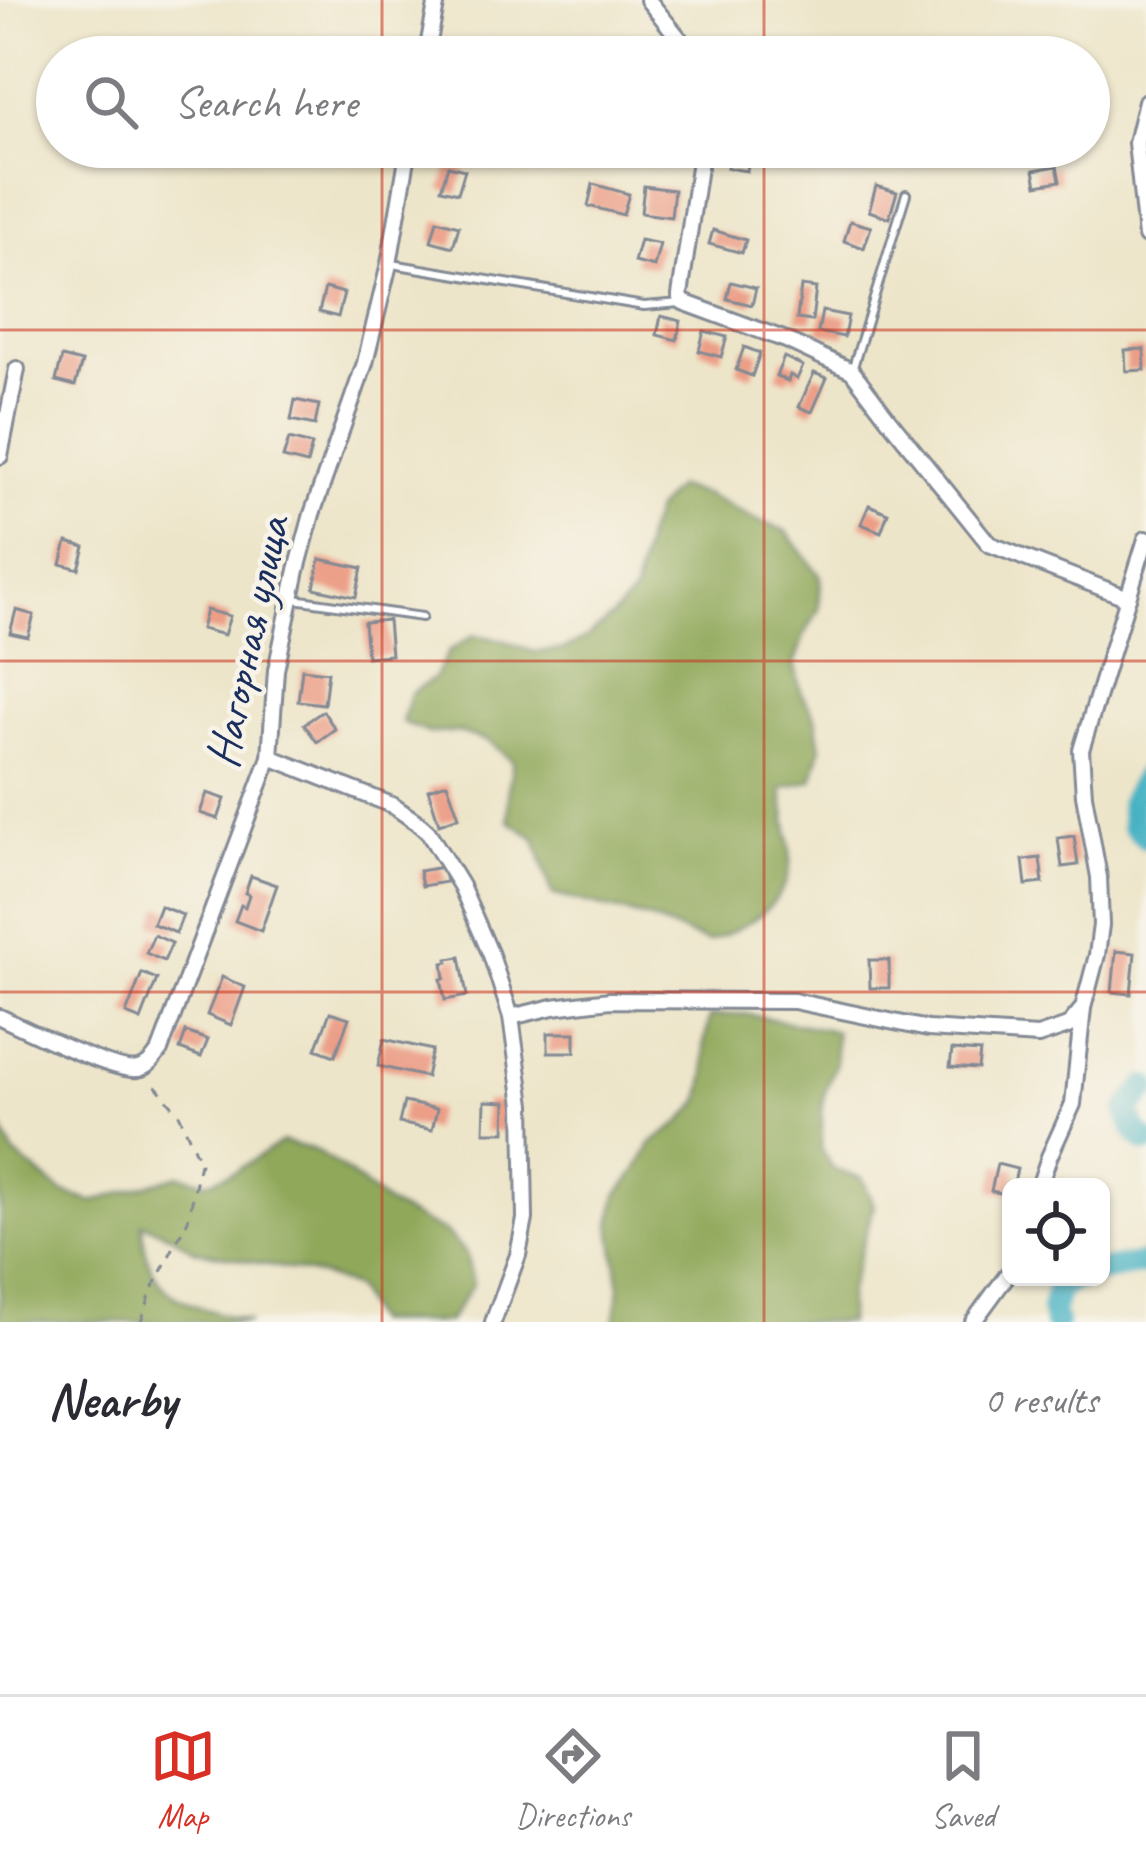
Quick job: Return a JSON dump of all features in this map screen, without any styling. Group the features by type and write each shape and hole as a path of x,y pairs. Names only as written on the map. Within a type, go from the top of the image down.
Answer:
{"street":[{"path":"430,36 437,0"},
{"path":"648,0 674,36"},
{"path":"1146,101 1136,143 1146,236"},
{"name":"Нагорная улица","path":"141,1069 160,1050 270,757 276,670 291,598 312,514 364,363 389,264 405,168"},
{"path":"699,168 680,295 683,302 852,370 989,544 1128,598"},
{"path":"0,456 17,369"},
{"path":"1043,1178 1073,1104 1082,1007 1096,956 1101,902 1081,750 1146,539"},
{"path":"270,757 392,805 428,832 461,886 491,955 512,1017 523,1105 525,1219 518,1255 493,1322"},
{"path":"512,1017 610,1000 794,1001 928,1029 1038,1036 1068,1026 1082,1007"},
{"path":"0,1016 118,1068 141,1069"},
{"path":"973,1322 1002,1282"}],"lane":[{"path":"852,370 906,194"},
{"path":"389,264 644,306 683,302"},
{"path":"291,598 422,617"}],"path":[{"path":"141,1069 179,1114 200,1163 188,1220 141,1322"}],"green space":[{"path":"676,487 706,495 786,531 821,577 819,609 794,664 801,692 816,718 821,749 812,780 782,789 790,847 786,882 778,897 754,919 707,942 643,917 552,894 535,838 509,821 513,761 488,741 459,732 429,733 402,722 410,694 434,678 449,651 474,635 533,652 563,650 613,616 634,593 655,510"},
{"path":"745,1014 835,1031 836,1062 823,1098 821,1149 834,1170 862,1178 874,1205 848,1294 848,1322 614,1322 620,1288 611,1225 617,1195 652,1143 700,1102 710,1016"},
{"path":"0,1124 14,1154 62,1192 93,1202 179,1175 208,1182 282,1142 312,1149 389,1205 446,1233 466,1254 473,1284 448,1322 373,1322 355,1288 324,1276 194,1250 142,1223 151,1268 161,1283 188,1303 249,1322 0,1322"}],"building":[{"path":"447,168 465,170 458,193 441,189"},
{"path":"1057,168 1060,181 1037,185 1034,170"},
{"path":"593,184 629,194 623,215 588,206"},
{"path":"644,186 674,190 671,217 641,213"},
{"path":"876,186 897,192 889,218 869,211"},
{"path":"437,220 459,226 453,247 431,241"},
{"path":"850,221 871,227 864,248 844,241"},
{"path":"713,230 746,240 742,253 709,244"},
{"path":"640,240 660,244 654,267 634,262"},
{"path":"731,282 756,288 752,305 727,299"},
{"path":"801,286 816,288 812,321 797,319"},
{"path":"325,288 344,293 338,317 319,312"},
{"path":"822,311 848,316 844,337 818,332"},
{"path":"661,316 681,321 677,340 657,335"},
{"path":"704,331 727,337 721,357 699,351"},
{"path":"744,347 760,353 752,376 736,370"},
{"path":"1144,349 1145,370 1126,371 1125,350"},
{"path":"62,357 82,362 75,386 56,381"},
{"path":"784,357 803,366 797,379 776,376"},
{"path":"814,373 827,378 812,412 799,407"},
{"path":"295,400 319,405 315,425 291,420"},
{"path":"289,439 312,445 307,464 283,458"},
{"path":"869,505 888,513 881,532 861,524"},
{"path":"67,542 85,547 79,569 61,564"},
{"path":"320,559 362,568 356,597 314,588"},
{"path":"16,610 34,615 28,637 10,633"},
{"path":"206,610 230,616 224,635 201,629"},
{"path":"388,620 391,655 367,657 364,622"},
{"path":"302,669 328,672 324,704 298,701"},
{"path":"323,711 335,729 317,742 304,724"},
{"path":"447,783 459,817 439,824 428,789"},
{"path":"207,793 225,799 218,819 200,813"},
{"path":"1074,836 1078,865 1062,867 1058,838"},
{"path":"1040,858 1043,883 1026,885 1023,860"},
{"path":"443,867 446,882 422,886 419,871"},
{"path":"251,876 277,885 261,931 235,921 241,905 245,907"},
{"path":"160,906 183,915 176,933 153,924"},
{"path":"154,935 172,943 164,961 146,953"},
{"path":"1116,951 1135,953 1131,994 1112,992"},
{"path":"460,957 467,996 445,1000 443,963"},
{"path":"869,960 889,960 889,988 870,988"},
{"path":"142,973 157,979 141,1020 126,1014"},
{"path":"222,977 245,987 231,1025 207,1015"},
{"path":"330,1012 349,1018 335,1056 316,1049"},
{"path":"186,1032 208,1040 201,1057 180,1049"},
{"path":"548,1033 575,1033 575,1052 548,1052"},
{"path":"384,1039 432,1050 426,1077 378,1066"},
{"path":"952,1050 980,1052 978,1069 950,1067"},
{"path":"485,1101 506,1102 505,1132 484,1132"},
{"path":"404,1102 437,1109 432,1130 399,1123"},
{"path":"997,1164 1017,1169 1015,1178 1002,1178 1002,1193 991,1191"}],"waterway":[{"path":"1146,776 1131,802 1133,825 1146,837"},
{"path":"1146,1087 1127,1111 1137,1134 1146,1141"},
{"path":"1110,1269 1146,1263"},
{"path":"1056,1322 1052,1311 1063,1286"}]}
